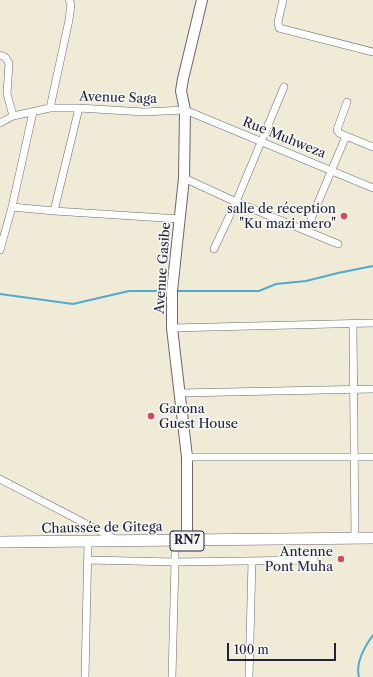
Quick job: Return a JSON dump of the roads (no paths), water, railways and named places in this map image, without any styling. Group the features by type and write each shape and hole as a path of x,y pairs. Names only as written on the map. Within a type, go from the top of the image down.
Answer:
{"main road":[{"name":"Chaussée de Gitega","path":"0,542 373,538"}],"street":[{"path":"50,108 69,20 71,4 69,0"},
{"name":"Avenue Gasibe","path":"187,541 187,457 172,328 172,291 184,178 185,110 181,91 202,0"},
{"path":"283,0 278,22 279,28 373,52"},
{"path":"0,56 5,57 9,63 7,94 13,116"},
{"path":"214,249 236,202 260,141 284,87"},
{"path":"347,102 337,130 339,133 373,147"},
{"name":"Avenue Saga","path":"0,122 13,116 50,108 79,108 144,112 185,110"},
{"path":"54,211 79,108"},
{"name":"Rue Muhweza","path":"185,110 373,188"},
{"path":"0,250 12,207 33,112"},
{"path":"306,231 346,136"},
{"path":"184,178 236,202 338,244"},
{"path":"12,207 180,219"},
{"path":"172,328 373,323"},
{"path":"353,324 355,538"},
{"path":"179,393 373,389"},
{"path":"187,457 373,456"},
{"path":"0,479 119,541"},
{"path":"172,677 175,541"},
{"path":"85,677 88,542"},
{"path":"88,560 175,562 314,560"},
{"path":"249,677 252,561"}],"waterway":[{"path":"175,291 259,291 276,284 306,281 373,266"},
{"path":"0,294 73,304 129,291 169,291"},
{"path":"359,677 358,666 364,649 373,635"}],"place":[{"name":"salle de réception \"Ku mazi mero\"","path":"344,216"},
{"name":"Garona Guest House","path":"151,416"},
{"name":"Antenne Pont Muha","path":"341,559"}]}
